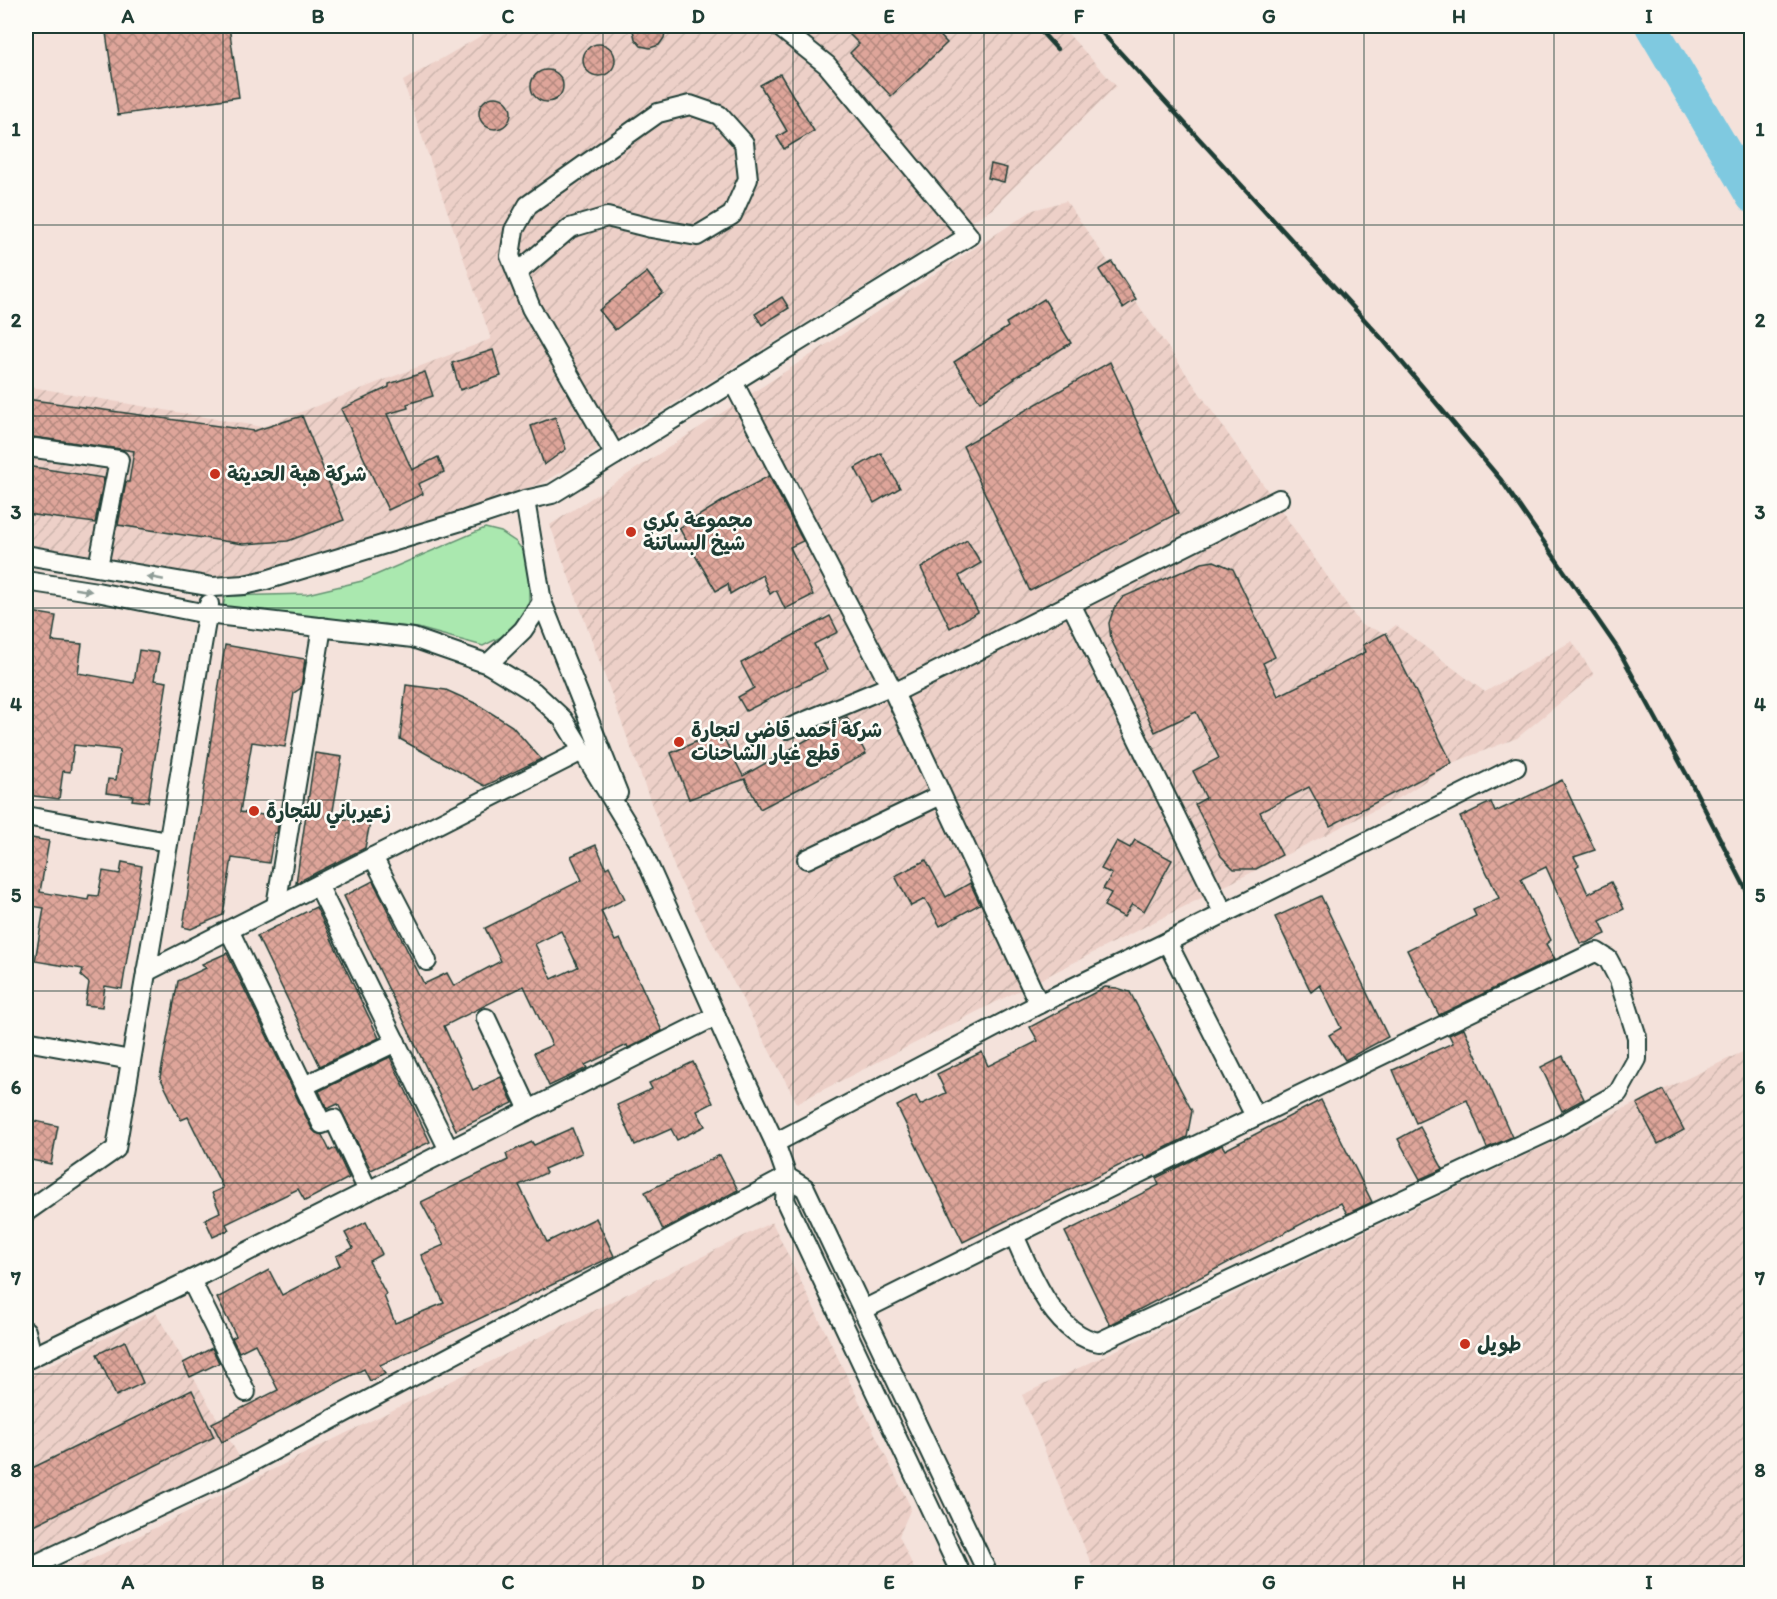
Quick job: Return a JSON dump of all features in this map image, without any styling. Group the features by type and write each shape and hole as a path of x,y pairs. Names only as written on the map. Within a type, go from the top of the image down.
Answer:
{"street":[{"path":"26,555 192,585 213,587 244,585 525,500 552,494 969,237 827,65 778,26"},
{"path":"517,273 570,228 607,217 698,236 732,215 748,179 744,142 718,116 690,105 657,113 528,205 514,230 510,256 531,308 615,455"},
{"path":"733,381 892,689 1039,1004"},
{"path":"35,448 118,460 98,567"},
{"path":"787,729 892,689 1071,604 1280,499"},
{"path":"525,500 542,602 638,842 775,1143 787,1178 785,1200 961,1574"},
{"path":"26,581 98,592 207,614 413,638 488,664 534,692 563,719 638,842"},
{"path":"26,1212 116,1149 213,587"},
{"path":"488,664 518,636 542,602"},
{"path":"1071,604 1224,914"},
{"path":"276,906 322,627"},
{"path":"146,972 582,751"},
{"path":"775,1143 1039,1004 1516,767"},
{"path":"807,859 941,795"},
{"path":"26,816 168,842"},
{"path":"373,857 427,961"},
{"path":"318,885 449,1150"},
{"path":"229,930 322,1124 334,1119 369,1191"},
{"path":"1167,942 1255,1116"},
{"path":"863,1310 1014,1235 1255,1116 1597,952 1608,959 1618,980 1637,1037 1637,1059 1618,1093 1552,1130 1099,1341 1089,1340 1080,1335 1062,1320 1048,1303 1041,1294 1014,1235"},
{"path":"26,1331 29,1358 191,1280 716,1016"},
{"path":"486,1018 530,1110"},
{"path":"26,1041 131,1060"},
{"path":"304,1086 396,1042"},
{"path":"787,1178 805,1188 988,1574"},
{"path":"26,1569 237,1470 787,1178"},
{"path":"191,1280 246,1392"}],"shaded area":[{"path":"498,26 1061,26 1116,86 992,209 545,482 248,584 26,550 26,386 262,427 491,339 403,81"},
{"path":"1066,201 1361,625 1386,633 1396,625 1485,692 1572,641 1594,675 1517,738 1452,763 1404,795 797,1103 678,877 550,525 1033,210"},
{"path":"1751,1048 1751,1573 1095,1573 1022,1395"},
{"path":"772,1222 911,1508 899,1536 916,1573 64,1573"},
{"path":"156,1313 240,1458 26,1558 26,1377"}],"green space":[{"path":"485,528 501,532 516,542 529,558 529,601 517,622 501,637 483,646 418,628 223,607 225,596 307,594 362,581"}],"building":[{"path":"105,26 229,26 239,97 118,115"},
{"path":"632,26 666,26 664,38 659,45 650,48 641,46 635,39"},
{"path":"841,26 931,26 947,43 891,96 850,53 859,44"},
{"path":"599,44 610,49 615,60 610,71 599,76 588,71 583,60 588,49"},
{"path":"547,70 558,75 563,86 558,97 547,102 536,97 531,86 536,75"},
{"path":"780,74 814,131 784,149 777,137 787,131 760,85"},
{"path":"495,97 506,102 511,113 506,124 495,129 484,124 479,113 484,102"},
{"path":"991,164 1007,168 1004,182 988,178"},
{"path":"1112,262 1136,299 1123,308 1099,270"},
{"path":"647,272 663,293 615,330 599,310"},
{"path":"782,297 789,308 762,325 755,314"},
{"path":"1044,299 1071,343 980,402 954,362 1008,327 1006,323"},
{"path":"493,350 501,376 460,390 452,363"},
{"path":"1110,362 1178,513 1030,591 963,446"},
{"path":"425,372 433,396 407,404 408,408 387,414 412,470 438,457 444,472 418,484 423,494 388,510 341,409 389,387 389,384"},
{"path":"26,399 254,431 302,416 344,520 288,541 243,544 118,525 134,451 26,436"},
{"path":"555,417 566,449 544,465 531,426"},
{"path":"881,453 900,488 874,503 855,468"},
{"path":"26,466 104,478 95,523 26,514"},
{"path":"769,476 803,541 790,547 813,595 785,609 776,590 770,594 762,575 730,594 728,584 716,591 679,528"},
{"path":"967,540 981,563 959,576 978,612 950,628 921,568"},
{"path":"1214,561 1233,569 1275,657 1263,663 1278,696 1366,652 1363,645 1386,633 1452,763 1330,826 1309,787 1260,812 1282,855 1256,869 1234,869 1221,856 1195,804 1206,798 1193,771 1219,758 1196,712 1155,732 1111,639 1109,623 1114,608 1123,597 1202,563"},
{"path":"26,611 56,616 52,641 82,644 78,673 134,683 139,650 159,653 154,680 167,682 148,802 132,800 133,796 106,793 108,779 116,780 120,750 74,745 70,772 63,771 59,799 26,795"},
{"path":"830,616 838,632 814,644 827,670 746,711 738,697 754,688 741,663"},
{"path":"225,645 305,659 301,688 294,693 285,747 252,742 240,812 279,817 269,863 232,858 223,915 191,929 183,927"},
{"path":"406,685 446,690 477,704 512,726 541,759 485,786 400,739"},
{"path":"847,717 866,754 760,809 745,779 689,799 671,753 720,731 743,776"},
{"path":"315,753 342,757 332,817 370,823 365,848 296,883"},
{"path":"1562,780 1595,850 1574,857 1579,865 1576,867 1588,894 1611,882 1624,909 1600,921 1606,934 1586,943 1580,943 1546,867 1521,879 1551,940 1546,944 1555,959 1439,1015 1407,950 1476,916 1473,910 1499,898 1460,817 1491,802 1495,812"},
{"path":"26,837 49,841 40,892 88,900 89,895 98,896 103,871 120,874 122,862 142,866 122,989 105,986 102,1007 85,1005 89,983 81,976 83,969 35,961 44,908 26,905"},
{"path":"1135,840 1172,860 1144,911 1132,904 1124,917 1104,906 1111,893 1103,889 1112,874 1101,869 1117,841 1130,848"},
{"path":"596,845 606,868 609,866 625,899 601,911 615,941 620,939 662,1031 628,1048 627,1045 585,1065 587,1068 549,1086 534,1053 552,1045 524,986 444,1026 473,1090 501,1077 513,1103 456,1130 344,896 373,881 424,984 447,973 454,986 501,961 485,928 582,880 571,856","holes":["561,931 578,967 552,979 535,944"]},
{"path":"926,860 946,897 970,883 980,904 940,926 925,899 911,906 895,876"},
{"path":"1321,896 1388,1037 1345,1060 1329,1035 1341,1028 1320,985 1311,992 1275,917"},
{"path":"316,907 379,1038 320,1066 257,936"},
{"path":"227,953 312,1129 322,1135 330,1151 335,1148 349,1178 305,1201 298,1189 226,1224 229,1230 213,1237 205,1219 220,1212 212,1193 223,1188 188,1117 181,1120 160,1077 178,981 206,968 202,964"},
{"path":"1105,987 1130,992 1192,1111 1187,1137 1145,1158 1143,1154 963,1242 897,1106 916,1096 920,1105 946,1093 937,1074 982,1052 988,1066 1038,1041 1030,1027"},
{"path":"1464,1028 1512,1137 1487,1148 1467,1100 1416,1123 1393,1070 1453,1043 1449,1035"},
{"path":"1563,1056 1584,1099 1562,1111 1541,1067"},
{"path":"390,1057 430,1142 371,1170 338,1104 327,1109 319,1091"},
{"path":"693,1062 713,1103 697,1111 705,1126 677,1140 671,1129 635,1145 617,1105 652,1089 649,1083"},
{"path":"1663,1090 1684,1130 1658,1144 1637,1104"},
{"path":"1321,1100 1372,1202 1347,1214 1341,1203 1110,1325 1065,1232 1159,1185 1156,1178 1222,1145 1225,1150"},
{"path":"26,1119 58,1126 51,1164 26,1159"},
{"path":"1420,1127 1443,1169 1420,1179 1398,1139"},
{"path":"572,1128 582,1153 544,1169 546,1173 519,1185 547,1242 596,1218 614,1256 380,1365 385,1374 370,1381 364,1369 222,1442 212,1423 278,1390 255,1344 239,1352 232,1338 236,1336 217,1298 269,1270 282,1295 340,1265 336,1256 353,1248 345,1233 366,1222 382,1254 369,1261 386,1294 384,1296 395,1323 444,1303 421,1255 444,1245 421,1202 508,1160 506,1154 532,1142 534,1145"},
{"path":"720,1155 738,1190 663,1230 645,1192"},
{"path":"125,1341 143,1383 116,1396 97,1354"},
{"path":"212,1348 219,1363 190,1377 183,1363"},
{"path":"192,1390 214,1437 26,1529 26,1471"}],"waterway":[{"path":"1651,26 1752,197"}],"railway":[{"path":"1036,26 1057,49"},
{"path":"1096,26 1384,341 1501,480 1618,649 1752,901"}],"place":[{"name":"شركة هبة الحديثة","path":"215,474"},
{"name":"مجموعة بكري شيخ البساتنة","path":"631,532"},
{"name":"شركة أحمد قاضي لتجارة قطع غيار الشاحنات","path":"679,742"},
{"name":"زعيرباني للتجارة","path":"254,811"},
{"name":"طويل","path":"1465,1344"}]}
